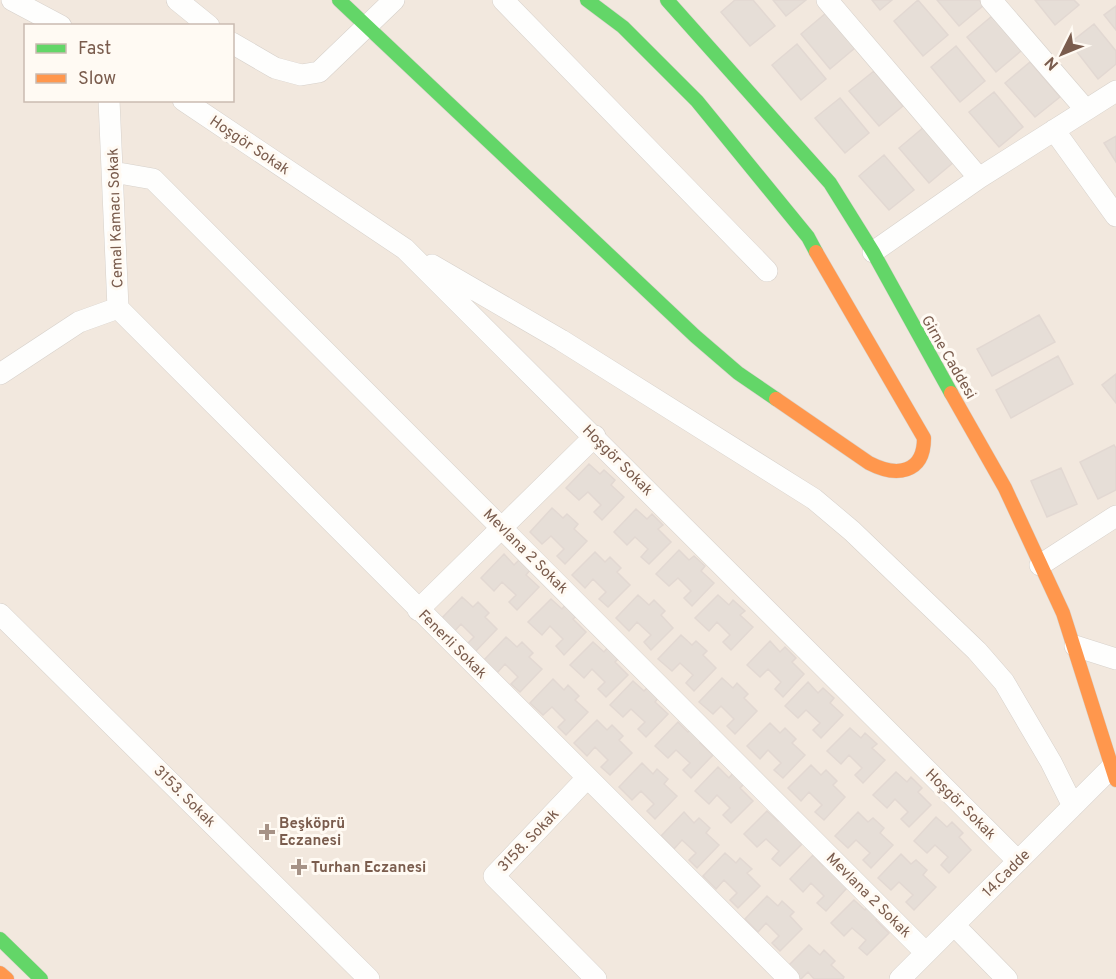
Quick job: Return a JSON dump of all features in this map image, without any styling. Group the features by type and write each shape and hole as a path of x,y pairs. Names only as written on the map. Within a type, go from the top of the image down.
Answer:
{"street":[{"path":"12,0 57,24"},
{"path":"177,0 207,24"},
{"path":"339,0 695,336 738,372 869,463 885,471 909,470 917,464 924,452 924,438 808,237 697,101 622,27 587,0"},
{"path":"234,45 275,68 300,75 319,72 394,0"},
{"path":"503,0 767,271"},
{"path":"827,0 980,178"},
{"path":"992,0 1086,110"},
{"name":"Girne Caddesi","path":"674,2 831,183 873,252 1005,488 1063,613 1114,774"},
{"path":"873,252 980,178 1116,91"},
{"name":"Cemal Kamacı Sokak","path":"0,374 79,322 118,308 109,102"},
{"name":"Hoşgör Sokak","path":"186,102 405,249 595,436 1018,861"},
{"path":"1054,130 1116,216"},
{"name":"Mevlana 2 Sokak","path":"113,172 153,178 926,953"},
{"path":"405,249 552,334 814,499 977,651 1004,682 1051,762 1073,806"},
{"name":"Fenerli Sokak","path":"118,308 789,979"},
{"path":"418,610 595,436"},
{"path":"1040,565 1116,516"},
{"name":"3153. Sokak","path":"0,614 369,979"},
{"path":"1075,646 1116,659"},
{"name":"14.Cadde","path":"900,979 1073,806 1114,774"},
{"name":"3158. Sokak","path":"587,778 494,876 596,979"},
{"path":"954,925 1007,979"},
{"path":"0,939 34,977"},
{"path":"0,972 7,979"}],"shaded area":[{"path":"0,0 1116,0 1116,979 0,979"}],"building":[{"path":"735,0 753,0 775,26 750,46 721,12"},
{"path":"773,0 806,0 786,16"},
{"path":"872,0 892,0 880,10"},
{"path":"918,0 948,35 923,56 894,21"},
{"path":"937,0 979,0 984,5 959,26"},
{"path":"1035,0 1074,0 1079,5 1055,25"},
{"path":"1116,6 1116,30 1104,15"},
{"path":"826,13 855,48 830,69 801,34"},
{"path":"992,16 1021,51 996,72 967,37"},
{"path":"1094,24 1116,51 1116,64 1098,79 1070,43"},
{"path":"797,44 826,79 801,100 772,65"},
{"path":"956,46 985,81 960,102 931,67"},
{"path":"1030,62 1060,97 1035,117 1005,83"},
{"path":"874,71 903,106 879,126 849,91"},
{"path":"994,92 1023,127 999,147 969,112"},
{"path":"840,98 869,133 845,153 815,118"},
{"path":"924,127 954,162 929,183 899,148"},
{"path":"1116,136 1116,162 1104,143"},
{"path":"884,155 914,190 889,210 859,176"},
{"path":"1039,315 1055,342 992,376 977,349"},
{"path":"1058,356 1073,384 1011,418 996,390"},
{"path":"1116,374 1116,403 1102,385"},
{"path":"1114,445 1116,448 1116,490 1098,499 1080,462"},
{"path":"589,464 600,474 604,470 615,480 611,485 624,497 602,520 594,512 601,505 588,492 579,500 566,488"},
{"path":"1061,468 1077,504 1047,517 1031,481"},
{"path":"552,508 563,518 567,514 578,524 574,529 587,541 565,564 557,556 564,549 551,536 542,544 530,532"},
{"path":"636,509 647,519 652,514 663,525 658,529 671,542 649,564 641,557 648,549 635,537 627,545 614,532"},
{"path":"679,550 689,560 694,556 705,566 701,571 714,583 692,606 684,598 691,591 678,578 669,586 656,574"},
{"path":"595,552 605,562 610,557 621,568 617,572 630,585 608,607 599,599 606,592 593,579 585,588 572,575"},
{"path":"504,554 514,565 519,560 530,570 526,575 539,587 517,610 509,602 516,595 502,582 494,591 481,578"},
{"path":"638,595 649,605 654,600 665,611 661,615 673,628 651,650 644,642 651,635 637,622 629,631 616,618"},
{"path":"718,595 729,605 733,600 745,611 740,615 753,627 731,650 723,642 730,635 717,622 709,631 695,618"},
{"path":"462,597 473,607 478,602 489,613 485,617 497,629 475,652 467,644 474,637 461,624 453,633 440,620"},
{"path":"551,599 562,609 566,604 578,615 573,619 586,632 564,655 556,646 563,639 550,626 542,635 528,622"},
{"path":"681,635 692,645 696,641 707,651 703,655 716,668 694,691 686,683 693,675 680,663 672,671 658,659"},
{"path":"506,637 517,647 522,642 533,653 529,657 542,669 520,692 511,684 518,677 505,664 497,673 484,660"},
{"path":"770,641 780,652 785,647 796,658 792,662 804,674 783,697 775,689 781,682 768,669 760,677 747,665"},
{"path":"593,642 604,652 608,647 619,658 615,662 628,675 606,697 598,689 605,682 592,669 584,678 570,665"},
{"path":"722,678 733,688 737,683 748,694 744,698 757,711 735,734 727,726 734,719 721,706 713,714 699,702"},
{"path":"553,679 564,690 568,685 579,696 575,700 588,712 566,735 558,727 565,720 552,707 543,715 530,703"},
{"path":"633,681 644,691 648,687 659,697 655,702 668,714 646,737 638,729 645,722 631,709 623,717 610,705"},
{"path":"808,682 818,693 823,688 834,698 830,703 843,715 821,738 813,730 820,723 806,710 798,718 785,706"},
{"path":"597,720 607,730 612,725 623,736 619,740 632,753 610,775 601,767 608,760 595,747 587,756 574,743"},
{"path":"678,722 688,732 693,728 704,738 700,743 713,755 691,778 683,770 690,763 676,750 668,758 655,746"},
{"path":"770,723 780,733 785,728 796,739 792,743 805,755 783,778 774,770 781,763 768,750 760,759 747,746"},
{"path":"850,728 861,738 865,733 877,744 872,748 885,760 863,783 855,775 862,768 849,755 841,764 827,751"},
{"path":"642,763 653,774 657,769 668,779 664,784 677,796 655,819 647,811 654,804 641,791 632,800 619,787"},
{"path":"811,765 821,775 826,770 837,781 833,785 845,797 824,820 815,812 822,805 809,792 801,801 788,788"},
{"path":"718,767 729,778 733,773 744,784 740,788 753,801 731,823 723,815 730,808 717,795 709,804 695,791"},
{"path":"896,772 907,782 911,777 922,788 918,792 931,805 909,827 901,819 908,812 895,799 887,808 873,795"},
{"path":"767,811 778,821 782,816 793,827 789,831 802,844 780,866 772,859 779,851 766,839 757,847 744,834"},
{"path":"684,812 694,823 699,818 710,828 706,833 719,845 697,868 689,860 696,853 682,840 674,849 661,836"},
{"path":"858,812 868,822 873,818 884,828 880,833 893,845 871,868 863,860 870,853 856,840 848,848 835,836"},
{"path":"936,817 947,827 952,822 963,833 959,837 971,850 949,873 941,865 948,857 935,845 927,853 914,841"},
{"path":"725,853 736,863 740,858 752,869 747,873 760,886 738,908 730,900 737,893 724,880 716,889 703,876"},
{"path":"901,854 911,864 916,860 927,870 923,875 936,887 914,910 906,902 913,895 899,882 891,890 878,878"},
{"path":"813,855 823,866 828,861 847,888 826,911 817,903 824,896 811,883 803,892 790,879"},
{"path":"767,896 778,906 782,901 794,912 790,916 802,929 780,951 772,943 779,936 766,923 758,932 745,919"},
{"path":"854,900 865,910 869,905 880,916 876,920 889,933 867,955 859,948 866,940 852,928 844,936 831,923"},
{"path":"809,945 820,955 824,950 835,961 831,965 844,977 843,979 814,979 808,972 801,979 797,979 786,968"}],"traffic: fast":[{"path":"339,0 695,336 738,373 776,399"},
{"path":"587,0 623,27 697,101 808,237 816,252"},
{"path":"667,0 830,183 873,252 951,393"},
{"path":"0,939 41,979"}],"traffic: slow":[{"path":"776,399 869,463 879,467 898,471 907,469 914,465 923,450 924,438 816,252"},
{"path":"951,393 1005,488 1063,613 1116,780"},
{"path":"0,973 7,979"}],"place":[{"name":"Beşköprü Eczanesi","path":"267,832"},
{"name":"Turhan Eczanesi","path":"299,867"}]}
